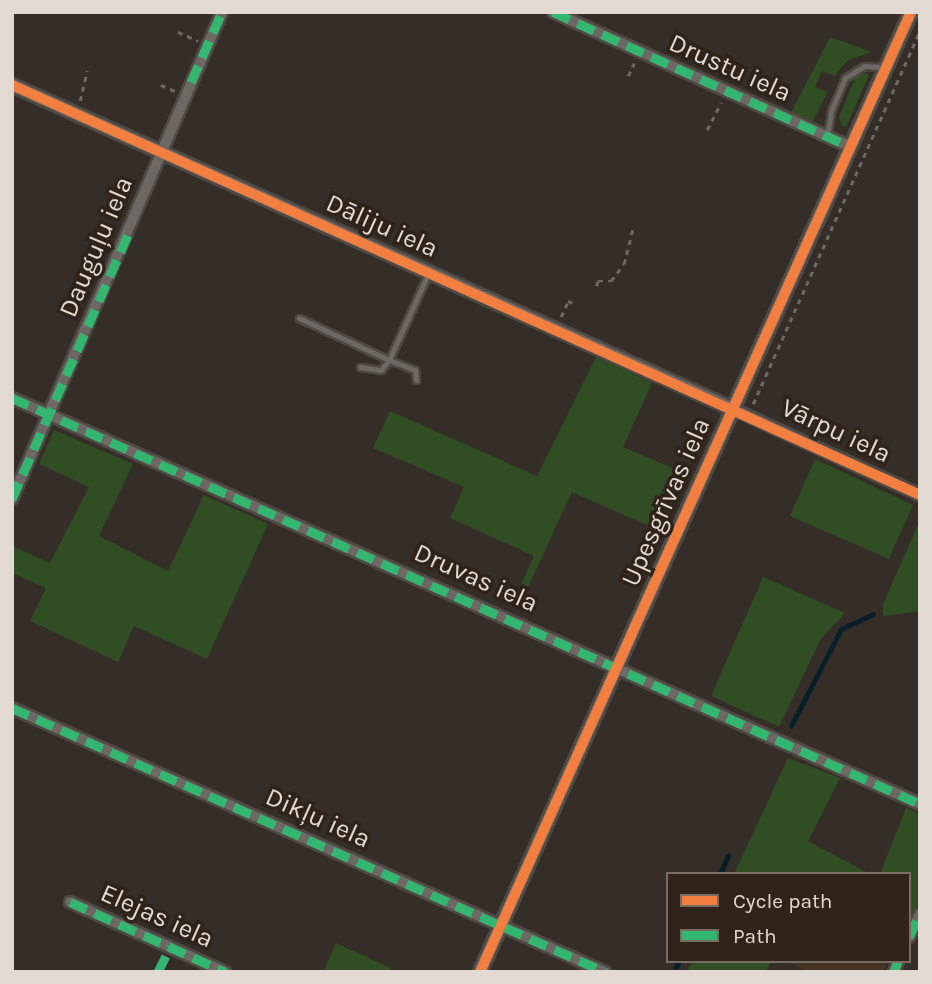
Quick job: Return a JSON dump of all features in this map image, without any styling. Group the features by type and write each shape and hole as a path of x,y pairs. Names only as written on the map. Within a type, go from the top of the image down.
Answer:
{"street":[{"name":"Dauguļu iela","path":"12,499 222,12"},
{"name":"Drustu iela","path":"553,12 850,147"},
{"name":"Upesgrīvas iela","path":"480,972 911,12"},
{"name":"Dāliju iela","path":"12,85 733,409"},
{"name":"Druvas iela","path":"12,398 50,412 920,804"},
{"name":"Vārpu iela","path":"733,409 920,495"},
{"name":"Dikļu iela","path":"12,708 605,972"},
{"name":"Elejas iela","path":"70,902 225,972"},
{"path":"911,933 920,914"}],"lane":[{"path":"827,137 831,111 845,78 864,66 886,67"},
{"path":"360,367 381,370 389,360 429,272"},
{"path":"299,318 415,370 416,380"}],"path":[{"path":"733,409 751,409 920,30"},
{"path":"178,32 208,45"},
{"path":"628,76 639,51"},
{"path":"76,114 87,71"},
{"path":"161,85 185,96"},
{"path":"708,130 726,91"},
{"path":"596,286 598,281 611,281 624,264 633,227"},
{"path":"555,329 568,301 575,304"}],"shaded area":[{"path":"790,963 887,963 884,972 809,972"}],"green space":[{"path":"830,37 872,52 848,60 834,76 822,71 815,87 828,92 811,124 790,115"},
{"path":"865,73 869,75 846,127 841,125 839,117 855,78"},
{"path":"596,357 652,383 623,447 686,474 660,531 572,492 518,609 511,606 534,556 450,518 464,487 373,448 390,411 537,476"},
{"path":"54,430 133,464 99,536 168,571 204,495 268,524 207,659 134,626 118,662 30,621 46,588 12,573 12,546 50,563 89,487 39,464"},
{"path":"815,459 913,505 889,559 790,516"},
{"path":"920,520 920,611 883,616 883,604"},
{"path":"763,577 845,613 820,640 779,727 711,696"},
{"path":"788,758 840,778 808,841 866,872 735,872"},
{"path":"906,808 920,814 920,900 911,920 911,872 881,872"},
{"path":"336,943 391,968 389,972 323,972"},
{"path":"691,963 770,963 766,972 687,972"}],"waterway":[{"path":"791,726 841,629 873,614"},
{"path":"721,872 728,856"},
{"path":"674,972 678,963"}],"marked path":[{"path":"191,82 222,12"},
{"path":"553,12 850,147"},
{"path":"12,499 131,228"},
{"path":"12,398 920,804"},
{"path":"12,708 605,972"},
{"path":"70,902 225,972"},
{"path":"911,933 920,914"},
{"path":"158,972 170,947"},
{"path":"894,972 897,963"}],"cycle path":[{"path":"480,972 911,12"},
{"path":"12,85 920,495"}]}
